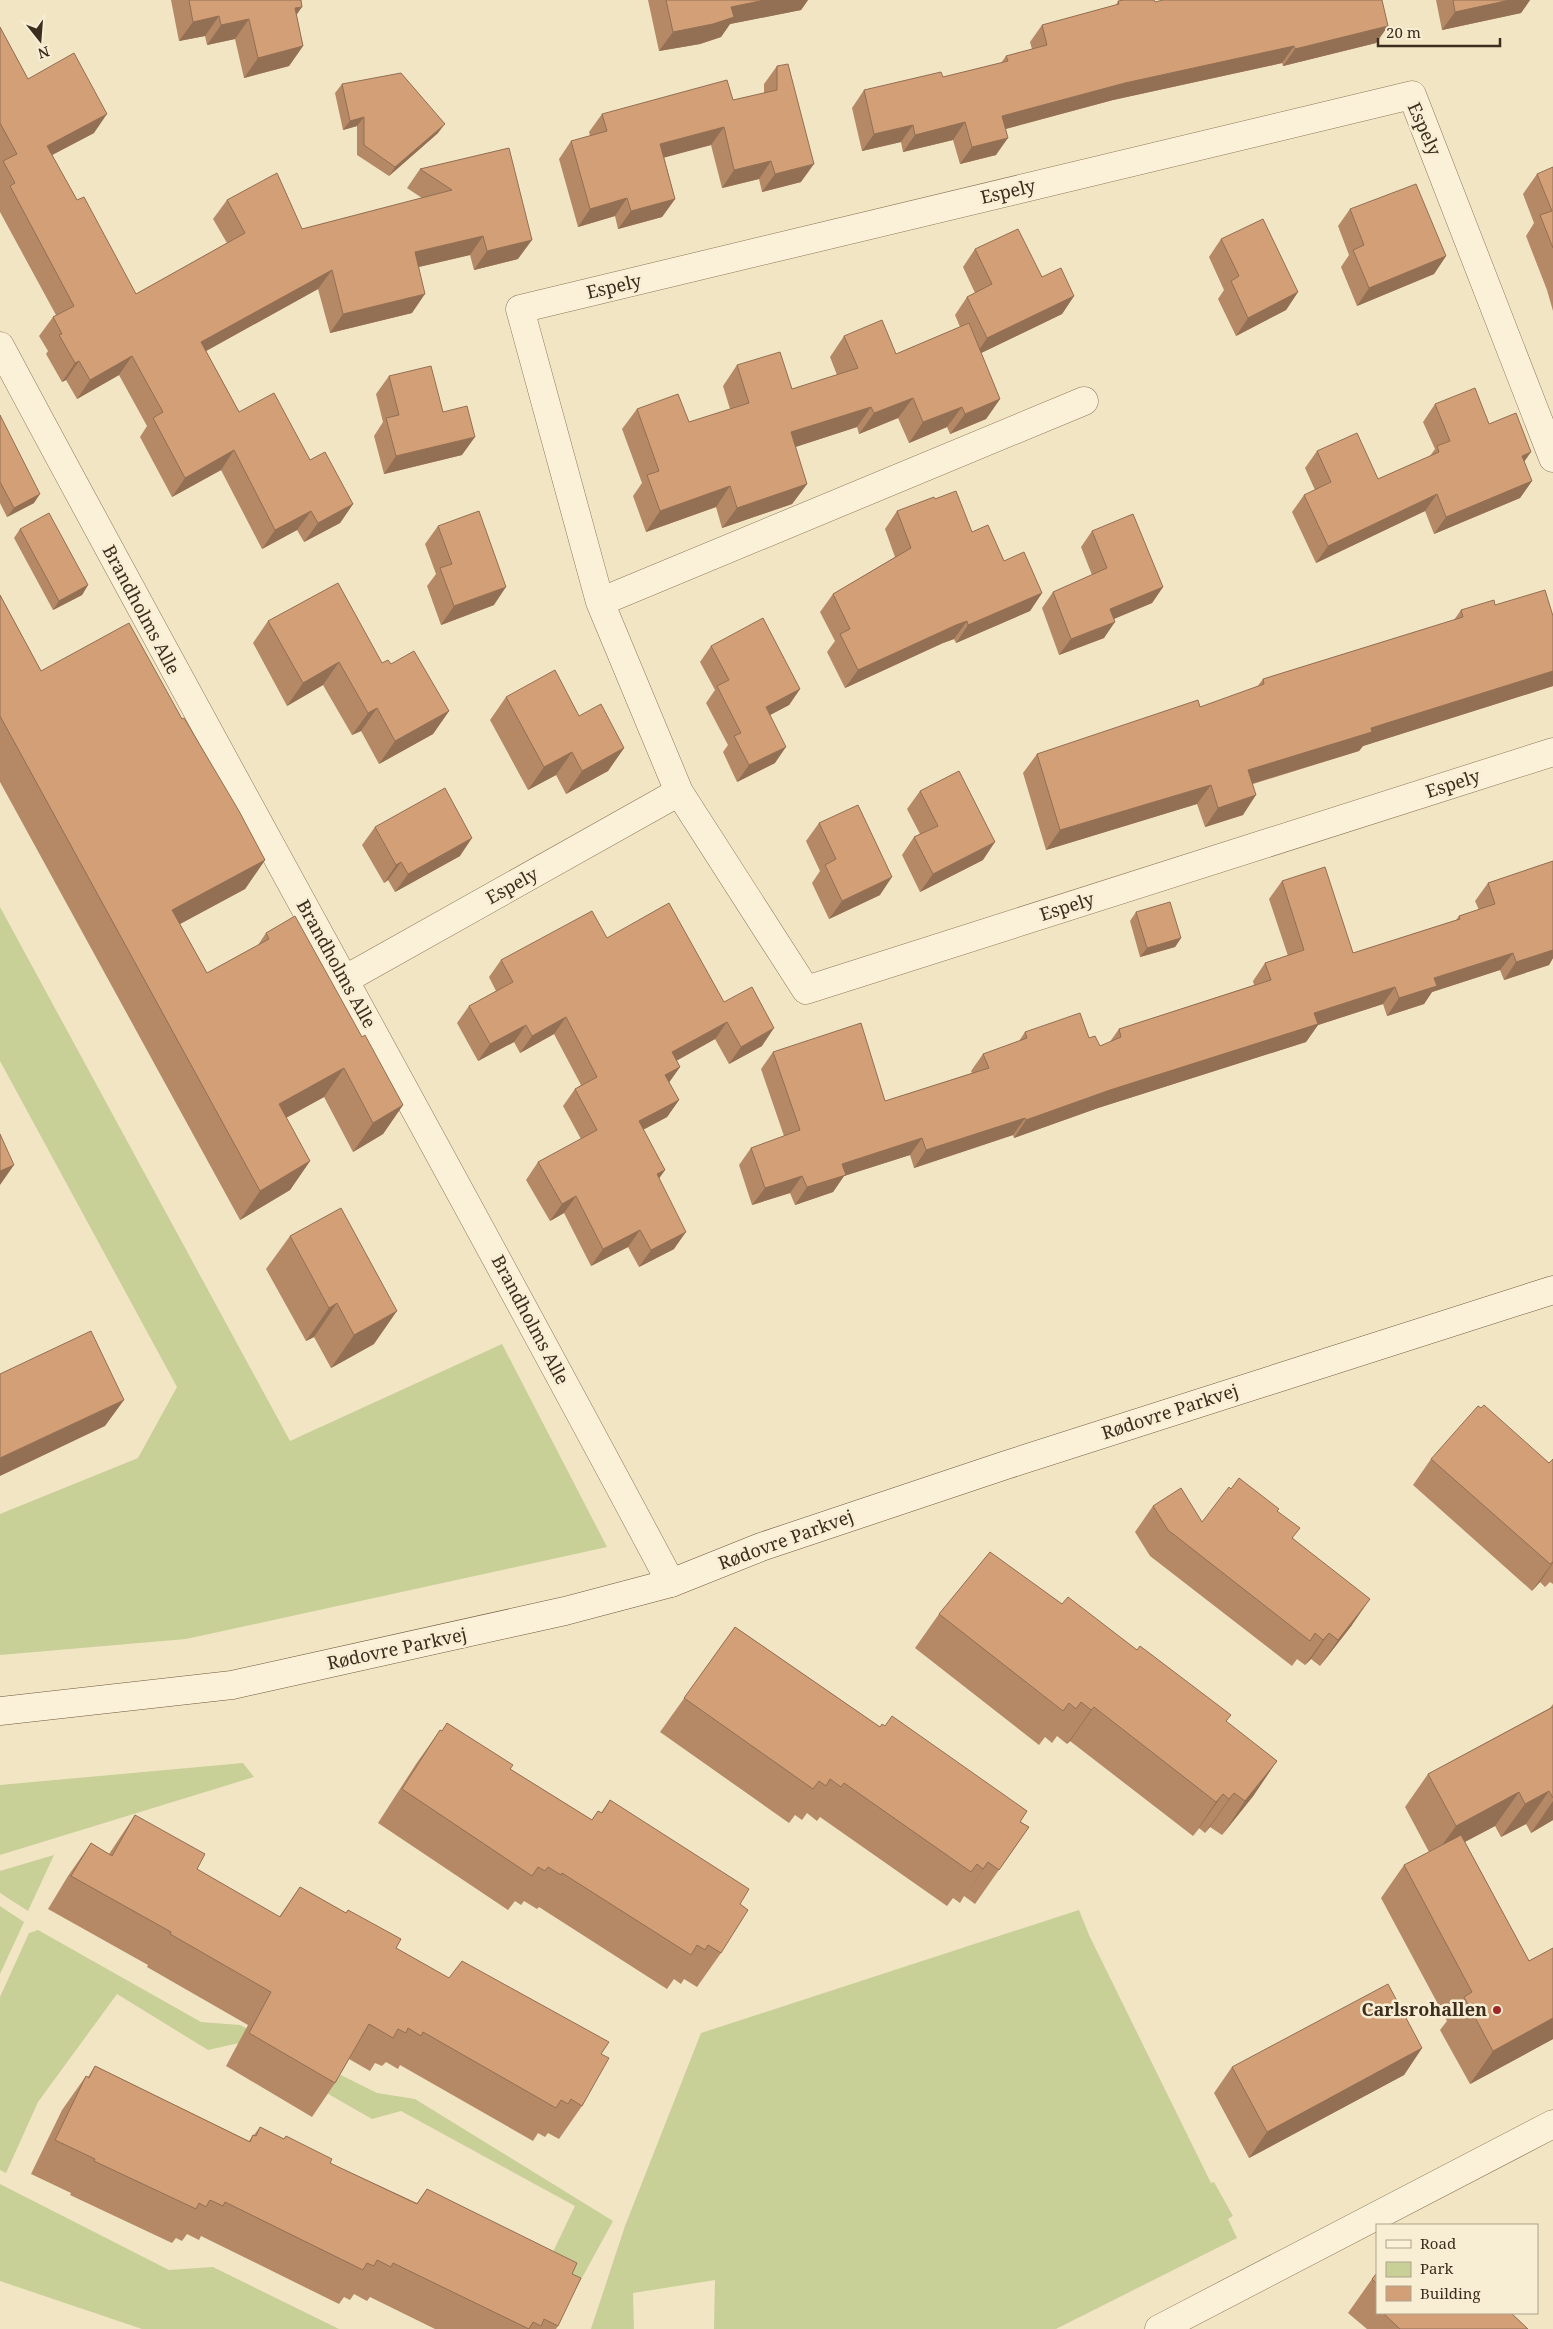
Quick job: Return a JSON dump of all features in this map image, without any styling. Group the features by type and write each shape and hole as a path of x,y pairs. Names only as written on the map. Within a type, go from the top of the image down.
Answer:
{"street":[{"name":"Espely","path":"1553,458 1412,96 520,309 600,602 679,792 806,990 1553,752"},
{"name":"Brandholms Alle","path":"0,346 133,597 344,980 671,1583"},
{"path":"600,602 1084,402"},
{"name":"Espely","path":"344,980 679,792"},
{"name":"Rødovre Parkvej","path":"0,1711 232,1685 565,1612 671,1583 762,1547 1006,1464 1553,1290"},
{"path":"1159,2329 1553,2124"}],"green space":[{"path":"0,907 290,1441 502,1344 607,1547 186,1639 0,1655 0,1514 138,1458 177,1387 0,1061"},
{"path":"243,1763 254,1777 0,1855 0,1785"},
{"path":"54,1855 28,1911 0,1893 0,1871"},
{"path":"0,1906 24,1922 0,1974"},
{"path":"1079,1910 1089,1935 1211,2183 1214,2182 1233,2216 1228,2219 1237,2238 1056,2329 714,2329 715,2280 633,2293 634,2329 591,2329 625,2226 701,2033"},
{"path":"38,1930 201,2022 240,2025 377,2093 415,2099 613,2221 571,2298 537,2285 575,2206 401,2111 372,2119 239,2043 208,2050 117,1994 38,2102 6,2173 0,2170 0,1997 29,1933"},
{"path":"0,2184 169,2270 213,2267 339,2329 142,2329 0,2281"}],"building":[{"path":"189,0 301,0 302,7 295,8 303,46 258,58 249,19 221,25 219,16 193,22"},
{"path":"666,0 765,0 731,7 734,17 713,24 673,32"},
{"path":"1154,0 1155,2 1163,0 1382,0 1388,26 1295,49 1294,46 1125,83 1002,116 1008,138 972,147 965,122 915,135 913,125 874,134 864,90 941,72 943,77 1008,61 1006,56 1047,45 1042,25 1119,4 1118,1"},
{"path":"1453,0 1510,0 1455,12"},
{"path":"0,27 28,79 74,53 107,114 47,146 77,200 84,197 136,294 245,233 227,200 277,173 302,229 452,190 420,169 509,148 532,240 487,251 483,236 415,252 425,294 343,314 332,270 201,342 239,412 274,393 310,460 325,452 353,504 318,523 311,511 275,530 234,450 185,478 153,418 163,412 132,356 90,380 79,361 75,363 59,335 62,334 53,317 74,306 10,186 15,183 3,161 17,154 0,123"},
{"path":"788,64 814,164 775,174 771,161 734,170 724,127 660,144 675,199 631,211 627,198 590,209 571,141 607,131 602,114 727,80 733,100 777,90 777,66"},
{"path":"401,73 445,124 395,167 364,145 364,117 350,121 342,84"},
{"path":"1553,167 1553,248 1540,215 1552,211 1537,174"},
{"path":"1416,184 1446,256 1369,288 1353,250 1364,245 1350,209"},
{"path":"1263,219 1298,292 1248,318 1231,281 1239,276 1221,239"},
{"path":"1018,229 1042,277 1061,268 1074,296 987,338 967,297 992,284 975,249"},
{"path":"882,320 896,354 969,323 1000,399 965,414 962,407 923,422 913,398 874,413 871,407 791,432 807,484 737,508 730,486 660,511 647,475 659,471 637,409 678,394 689,422 749,403 737,365 780,352 792,389 858,368 844,336"},
{"path":"431,366 443,412 467,406 475,437 396,456 386,418 399,415 389,376"},
{"path":"1475,388 1489,424 1516,413 1531,452 1522,456 1532,481 1446,517 1437,494 1328,546 1304,495 1331,482 1317,451 1357,433 1378,479 1439,452 1437,446 1450,441 1435,404"},
{"path":"0,415 40,494 14,508 0,482"},
{"path":"956,491 972,532 988,525 1004,561 1024,552 1042,593 968,625 967,621 956,625 858,670 840,634 850,629 833,594 911,548 897,511"},
{"path":"479,511 506,587 454,606 440,568 452,564 438,526"},
{"path":"49,513 88,585 59,601 20,529"},
{"path":"1133,514 1163,587 1110,609 1115,622 1071,639 1053,592 1107,568 1092,531"},
{"path":"338,583 382,663 388,660 391,664 414,651 449,711 395,741 377,708 368,713 339,662 303,683 268,621"},
{"path":"1545,590 1553,616 1553,671 1371,728 1372,732 1248,770 1256,795 1218,808 1211,785 1060,830 1037,754 1198,700 1200,707 1264,684 1263,679 1463,617 1461,610 1494,600 1495,605"},
{"path":"0,595 41,671 129,623 182,719 184,718 239,811 265,860 172,910 207,973 269,939 266,933 295,916 362,1037 365,1035 403,1105 373,1123 344,1068 279,1104 310,1161 260,1191 0,716"},
{"path":"763,618 800,689 766,707 786,747 749,765 734,736 741,733 717,686 729,680 711,646"},
{"path":"555,670 579,716 601,704 624,748 582,771 572,752 544,767 506,697"},
{"path":"959,771 995,842 933,874 914,837 938,826 920,791"},
{"path":"445,788 472,838 408,874 401,862 396,865 375,827"},
{"path":"858,805 892,877 842,901 825,865 836,859 819,823"},
{"path":"1553,861 1553,950 1516,962 1513,953 1434,978 1437,986 1399,998 1395,987 1314,1013 1318,1024 1110,1090 1026,1120 1025,1118 926,1150 922,1138 842,1164 846,1175 807,1187 802,1176 765,1188 751,1148 800,1130 773,1052 861,1023 885,1101 989,1068 983,1054 1027,1038 1025,1032 1080,1013 1089,1038 1095,1036 1100,1046 1121,1037 1119,1029 1271,980 1265,963 1304,950 1282,881 1325,867 1353,953 1460,919 1459,916 1495,904 1488,883"},
{"path":"1170,902 1181,938 1147,948 1136,912"},
{"path":"669,903 724,1002 752,987 774,1028 741,1047 727,1022 672,1052 680,1067 665,1075 679,1100 639,1121 665,1170 657,1174 686,1232 651,1250 640,1230 603,1249 576,1196 562,1204 538,1162 597,1130 575,1089 597,1077 566,1017 532,1036 526,1025 490,1044 469,1006 513,982 501,960 592,911 607,938"},
{"path":"0,1134 14,1165 0,1171"},
{"path":"341,1208 397,1311 354,1335 337,1303 329,1308 290,1236"},
{"path":"91,1331 124,1400 0,1458 0,1374"},
{"path":"1484,1405 1549,1463 1553,1459 1553,1562 1550,1564 1431,1459 1478,1406 1481,1408"},
{"path":"1239,1478 1300,1528 1292,1538 1370,1599 1338,1640 1329,1633 1323,1640 1315,1633 1310,1641 1168,1530 1153,1506 1181,1488 1202,1522 1229,1487 1231,1489"},
{"path":"990,1552 1062,1604 1068,1597 1137,1650 1140,1646 1231,1715 1226,1721 1277,1761 1245,1801 1234,1793 1229,1799 1223,1794 1216,1802 1094,1707 1091,1710 1081,1702 1076,1709 1069,1703 1063,1711 939,1614"},
{"path":"735,1627 880,1727 882,1724 885,1726 892,1716 1027,1811 1020,1822 1029,1827 999,1870 988,1862 983,1869 977,1864 971,1872 844,1783 841,1787 830,1779 826,1786 819,1781 813,1789 684,1698"},
{"path":"1553,1707 1553,1798 1549,1791 1525,1804 1519,1792 1456,1826 1428,1774"},
{"path":"447,1723 513,1765 510,1769 592,1820 598,1811 602,1813 610,1800 749,1889 740,1904 748,1910 721,1953 708,1945 705,1950 697,1945 691,1955 562,1873 561,1875 548,1867 545,1871 538,1867 532,1876 402,1789 440,1730 442,1731"},
{"path":"135,1815 205,1854 197,1869 280,1917 300,1887 346,1913 348,1910 401,1939 396,1948 449,1978 462,1961 609,2042 601,2054 609,2058 582,2106 571,2099 568,2104 561,2100 556,2108 423,2032 421,2036 408,2028 406,2033 398,2029 393,2038 369,2024 335,2083 249,2033 271,1992 170,1934 171,1932 71,1876 91,1843 112,1856"},
{"path":"1461,1835 1529,1961 1553,1948 1553,2018 1493,2051 1464,1997 1472,1992 1404,1865"},
{"path":"1388,1984 1422,2048 1267,2132 1232,2067"},
{"path":"95,2066 250,2142 253,2135 256,2136 260,2127 284,2139 286,2136 332,2159 330,2163 417,2204 427,2189 577,2263 572,2274 581,2278 558,2326 544,2319 541,2326 533,2322 529,2329 393,2263 391,2267 377,2260 374,2266 367,2263 363,2270 225,2202 223,2206 210,2200 206,2207 199,2203 196,2209 94,2161 95,2159 55,2140 86,2076 89,2078"},
{"path":"1376,2274 1376,2283 1372,2279"},
{"path":"1384,2314 1512,2314 1528,2329 1400,2329"}],"place":[{"name":"Carlsrohallen","path":"1497,2010"}]}
